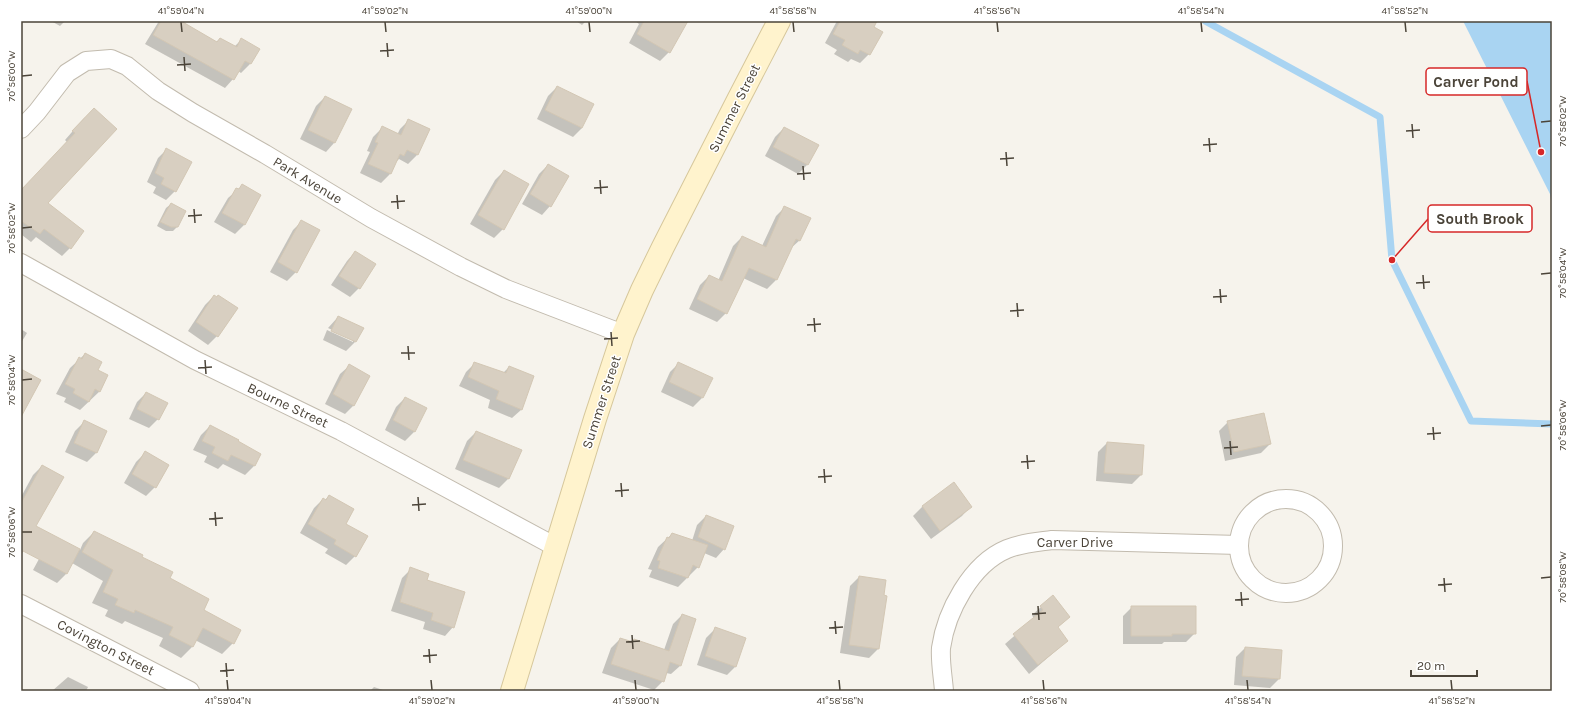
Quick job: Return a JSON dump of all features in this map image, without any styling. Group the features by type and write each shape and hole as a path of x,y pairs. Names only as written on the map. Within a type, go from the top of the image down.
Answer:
{"main road":[{"name":"Summer Street","path":"512,691 595,419 623,334 642,290 675,223 780,21"}],"street":[{"name":"Park Avenue","path":"21,129 37,112 67,73 86,61 111,59 127,66 158,91 193,113 265,154 371,218 448,260 506,290 623,334"},
{"name":"Bourne Street","path":"21,263 182,353 341,431 556,547"},
{"path":"1277,499 1288,499 1298,500 1308,504 1317,511 1329,528 1333,549 1326,570 1319,579 1300,591 1289,593 1273,591 1258,584 1244,567 1240,556 1239,545 1240,535 1244,524 1258,508 1277,499"},
{"name":"Carver Drive","path":"944,691 941,650 944,632 949,616 966,586 977,572 991,559 1006,549 1029,542 1052,540 1239,545"},
{"name":"Covington Street","path":"21,604 190,691"}],"water":[{"path":"1463,21 1552,21 1552,207 1550,194"}],"building":[{"path":"161,21 181,21 217,42 220,38 237,47 241,38 260,49 251,64 245,61 234,80 153,35"},
{"path":"644,21 688,21 670,53 637,34"},
{"path":"840,21 877,21 874,27 883,32 870,55 860,50 858,54 842,45 845,40 833,34"},
{"path":"557,86 594,104 582,128 545,110"},
{"path":"325,96 352,109 335,143 308,130"},
{"path":"94,108 117,129 48,203 84,231 71,249 44,229 40,234 21,221 21,190 75,133 72,131"},
{"path":"408,119 430,129 418,155 407,150 404,156 400,154 391,174 368,164 378,143 375,142 382,126 401,135"},
{"path":"784,127 819,145 808,165 773,147"},
{"path":"166,148 192,162 176,192 161,184 164,178 155,173"},
{"path":"548,164 569,176 551,207 530,194"},
{"path":"504,170 529,184 504,230 478,215"},
{"path":"242,184 261,195 245,225 222,213 236,188 239,189"},
{"path":"171,203 186,211 178,227 171,227 160,222"},
{"path":"784,206 811,218 800,241 796,239 777,280 749,268 727,314 697,299 709,275 722,281 742,236 766,247"},
{"path":"301,220 320,230 297,273 278,262"},
{"path":"355,251 376,264 360,289 339,276"},
{"path":"214,295 217,297 218,295 238,308 218,337 196,322"},
{"path":"338,316 364,328 356,342 331,331"},
{"path":"85,353 102,362 98,370 108,375 100,392 95,389 89,402 73,393 75,389 65,384 79,357 82,359"},
{"path":"474,362 506,373 509,366 534,376 522,410 496,399 499,391 468,377"},
{"path":"678,362 713,378 703,398 669,382"},
{"path":"349,364 370,376 354,406 333,394"},
{"path":"21,369 41,380 21,417"},
{"path":"146,392 168,403 159,420 137,409"},
{"path":"405,397 427,408 415,432 393,420"},
{"path":"1264,413 1271,444 1234,452 1227,421"},
{"path":"84,420 107,431 97,453 74,443"},
{"path":"210,425 239,440 238,441 261,454 255,466 231,455 228,461 212,453 215,447 202,441"},
{"path":"476,431 522,450 509,479 463,460"},
{"path":"1107,442 1144,445 1142,475 1104,473"},
{"path":"145,451 169,465 156,488 132,474"},
{"path":"42,465 64,477 36,526 80,549 67,574 23,551 21,554 21,503"},
{"path":"954,482 972,507 940,531 922,506"},
{"path":"329,495 354,509 346,524 368,536 356,557 334,544 336,540 308,524 323,498 326,500"},
{"path":"706,515 734,526 725,550 698,537"},
{"path":"94,531 143,555 142,557 173,572 170,578 209,599 204,610 241,630 234,644 203,628 193,647 169,635 173,627 135,610 134,613 115,605 118,599 103,592 113,570 82,552"},
{"path":"672,533 708,545 699,568 693,565 688,578 658,568 660,561 657,560 667,537 669,538"},
{"path":"410,567 429,574 427,580 465,592 454,628 431,620 433,613 400,602"},
{"path":"859,576 886,580 884,595 887,596 879,649 849,645"},
{"path":"1053,595 1070,617 1058,627 1068,641 1038,665 1013,634 1043,610 1040,606"},
{"path":"1131,606 1196,606 1196,634 1172,634 1172,636 1131,636"},
{"path":"682,614 696,619 681,666 670,662 664,682 611,664 620,638 633,642 634,639 669,651"},
{"path":"715,627 746,638 736,667 705,656"},
{"path":"1245,647 1282,650 1280,679 1242,676"}],"waterway":[{"path":"1205,21 1380,117 1392,260 1471,421 1552,424"}],"place":[{"name":"Carver Pond","path":"1541,152"},
{"name":"South Brook","path":"1392,260"}]}
